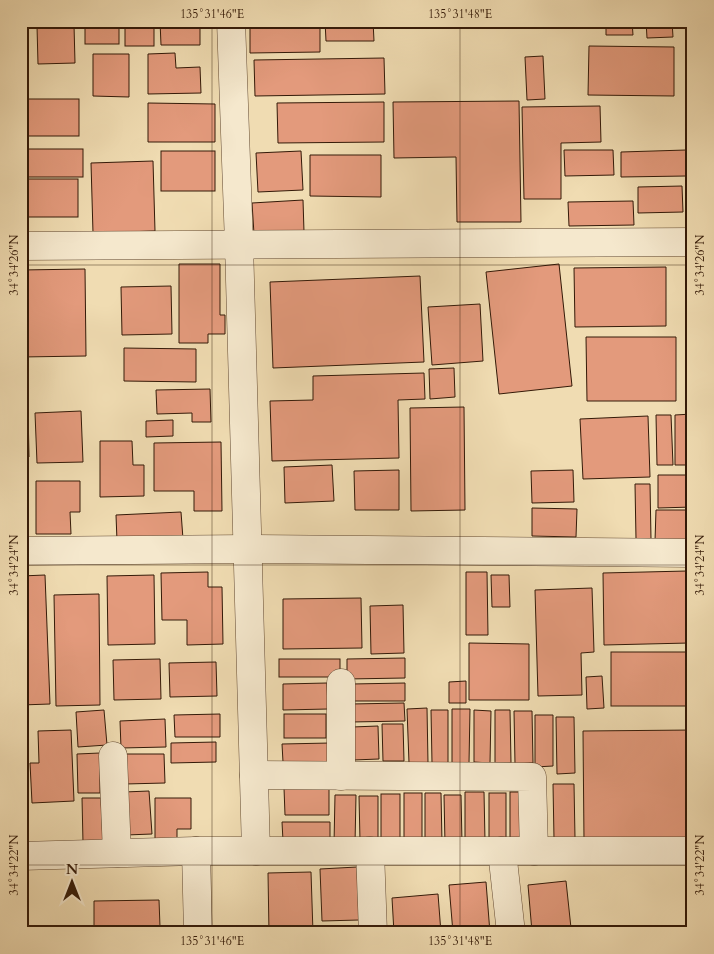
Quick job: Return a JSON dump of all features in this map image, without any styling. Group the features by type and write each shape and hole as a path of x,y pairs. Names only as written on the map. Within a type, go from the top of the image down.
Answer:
{"street":[{"path":"231,21 256,851"},
{"path":"21,246 693,242"},
{"path":"21,551 247,548 693,553"},
{"path":"341,683 341,776"},
{"path":"113,756 117,853"},
{"path":"254,775 532,777 534,851"},
{"path":"196,851 198,933"},
{"path":"21,856 196,851 693,851"},
{"path":"370,851 373,933"},
{"path":"502,851 512,933"}],"building":[{"path":"85,21 119,21 119,44 85,44"},
{"path":"125,21 154,21 154,46 125,46"},
{"path":"160,21 200,21 200,45 161,45"},
{"path":"325,21 373,21 374,41 326,41"},
{"path":"606,21 632,21 633,35 606,35"},
{"path":"646,21 672,21 673,37 647,38"},
{"path":"74,25 75,63 38,64 37,26"},
{"path":"250,26 320,26 320,52 250,53"},
{"path":"589,46 674,47 674,96 588,95"},
{"path":"175,53 176,68 200,67 201,93 148,94 148,54"},
{"path":"93,54 129,54 129,97 93,96"},
{"path":"543,56 545,99 527,100 525,57"},
{"path":"384,58 385,94 255,96 254,60"},
{"path":"21,99 79,99 79,136 21,136"},
{"path":"519,101 521,222 457,222 456,157 394,158 393,102"},
{"path":"384,102 384,142 278,143 277,103"},
{"path":"148,103 215,104 215,142 148,142"},
{"path":"600,106 601,142 561,143 561,199 524,199 522,107"},
{"path":"21,149 83,149 83,177 21,177"},
{"path":"564,150 613,150 614,175 565,176"},
{"path":"686,150 686,176 621,177 621,152"},
{"path":"161,151 215,151 215,191 161,191"},
{"path":"301,151 303,190 258,192 256,153"},
{"path":"310,155 381,155 381,197 310,196"},
{"path":"153,161 155,231 93,233 91,163"},
{"path":"21,179 78,179 78,217 21,217"},
{"path":"682,186 683,212 638,213 638,187"},
{"path":"303,200 304,232 254,234 252,203"},
{"path":"633,201 634,225 569,226 568,202"},
{"path":"179,264 220,264 220,315 225,315 225,334 208,334 208,343 179,343"},
{"path":"559,264 572,386 499,394 486,272"},
{"path":"666,267 666,326 575,327 574,268"},
{"path":"85,269 86,356 21,357 21,270"},
{"path":"420,276 424,362 273,368 270,282"},
{"path":"171,286 172,334 122,335 121,287"},
{"path":"480,304 483,361 432,365 428,307"},
{"path":"586,337 676,337 676,401 587,401"},
{"path":"124,348 196,349 196,382 124,381"},
{"path":"454,368 455,397 430,399 429,369"},
{"path":"424,373 425,399 398,400 399,458 272,461 270,401 313,400 313,376"},
{"path":"210,389 211,422 192,422 192,413 157,414 156,390"},
{"path":"464,407 465,510 411,511 410,408"},
{"path":"21,410 28,410 29,457 21,457"},
{"path":"81,411 83,462 37,463 35,413"},
{"path":"692,414 692,465 675,465 675,415"},
{"path":"656,415 671,415 673,465 657,465"},
{"path":"648,416 650,477 583,479 580,419"},
{"path":"173,420 173,436 146,437 146,421"},
{"path":"100,441 132,441 133,465 144,465 144,496 100,497"},
{"path":"221,442 222,511 194,511 194,491 154,491 154,443"},
{"path":"332,465 334,501 285,503 284,467"},
{"path":"399,470 399,510 355,510 354,471"},
{"path":"573,470 574,502 532,503 531,471"},
{"path":"658,475 693,475 693,507 658,508"},
{"path":"36,481 80,481 80,512 70,512 71,534 36,534"},
{"path":"635,484 650,484 651,539 636,539"},
{"path":"532,508 577,509 576,537 532,536"},
{"path":"656,510 693,510 693,541 655,541"},
{"path":"181,512 183,539 117,541 116,515"},
{"path":"687,571 689,643 604,645 603,573"},
{"path":"208,572 208,587 222,587 223,644 187,645 187,620 162,620 161,573"},
{"path":"466,572 487,572 488,635 466,635"},
{"path":"45,575 50,704 21,705 21,576"},
{"path":"154,575 155,644 108,645 107,576"},
{"path":"491,575 509,575 510,607 492,607"},
{"path":"592,588 594,652 581,653 582,695 538,696 535,590"},
{"path":"99,594 100,705 56,706 54,595"},
{"path":"361,598 362,648 283,649 283,599"},
{"path":"403,605 404,653 371,654 370,606"},
{"path":"469,643 529,644 529,700 469,700"},
{"path":"611,652 693,652 693,706 611,706"},
{"path":"405,658 405,678 347,679 347,659"},
{"path":"160,659 161,699 114,700 113,660"},
{"path":"279,659 340,659 340,677 279,677"},
{"path":"216,662 217,696 170,697 169,663"},
{"path":"602,676 604,708 587,709 586,677"},
{"path":"466,681 466,703 449,703 449,682"},
{"path":"327,683 328,709 283,710 283,684"},
{"path":"405,683 405,701 352,701 352,684"},
{"path":"404,703 405,721 351,722 351,704"},
{"path":"427,708 428,763 409,763 407,709"},
{"path":"452,709 470,709 469,763 452,763"},
{"path":"104,710 107,745 78,747 76,712"},
{"path":"431,710 448,710 448,763 432,763"},
{"path":"474,710 491,711 490,763 474,762"},
{"path":"495,710 510,710 511,763 495,763"},
{"path":"514,711 532,711 533,763 515,764"},
{"path":"220,714 220,737 175,737 174,715"},
{"path":"284,714 326,714 326,738 284,738"},
{"path":"535,715 553,715 553,766 535,767"},
{"path":"21,716 25,716 26,838 21,838"},
{"path":"556,717 574,717 575,773 557,774"},
{"path":"165,719 166,747 121,748 120,721"},
{"path":"382,724 403,724 404,761 383,761"},
{"path":"378,726 379,759 353,760 352,727"},
{"path":"71,730 74,801 32,803 30,763 39,763 38,731"},
{"path":"693,730 693,840 584,841 583,731"},
{"path":"216,742 216,762 171,763 171,743"},
{"path":"330,743 330,762 283,762 282,744"},
{"path":"100,753 100,793 78,793 77,754"},
{"path":"125,754 164,754 165,783 125,784"},
{"path":"553,784 574,784 575,838 554,839"},
{"path":"284,788 329,788 329,815 285,815"},
{"path":"149,791 152,834 126,835 124,792"},
{"path":"465,792 484,792 485,841 465,841"},
{"path":"510,792 529,792 529,844 510,844"},
{"path":"404,793 422,793 422,843 404,843"},
{"path":"425,793 441,793 442,843 425,843"},
{"path":"489,793 506,793 506,842 489,842"},
{"path":"381,794 400,794 400,843 381,843"},
{"path":"335,795 356,795 355,844 334,844"},
{"path":"444,795 461,795 462,843 445,844"},
{"path":"359,796 378,796 378,841 360,841"},
{"path":"82,798 101,798 103,842 83,843"},
{"path":"155,798 191,798 191,829 177,829 177,839 155,839"},
{"path":"282,822 330,822 330,840 283,841"},
{"path":"357,867 359,920 322,921 320,869"},
{"path":"311,872 313,933 269,933 268,873"},
{"path":"566,881 571,928 532,932 528,885"},
{"path":"486,882 490,933 453,933 449,885"},
{"path":"438,894 441,933 394,933 392,898"},
{"path":"159,900 160,927 94,928 94,901"}]}
